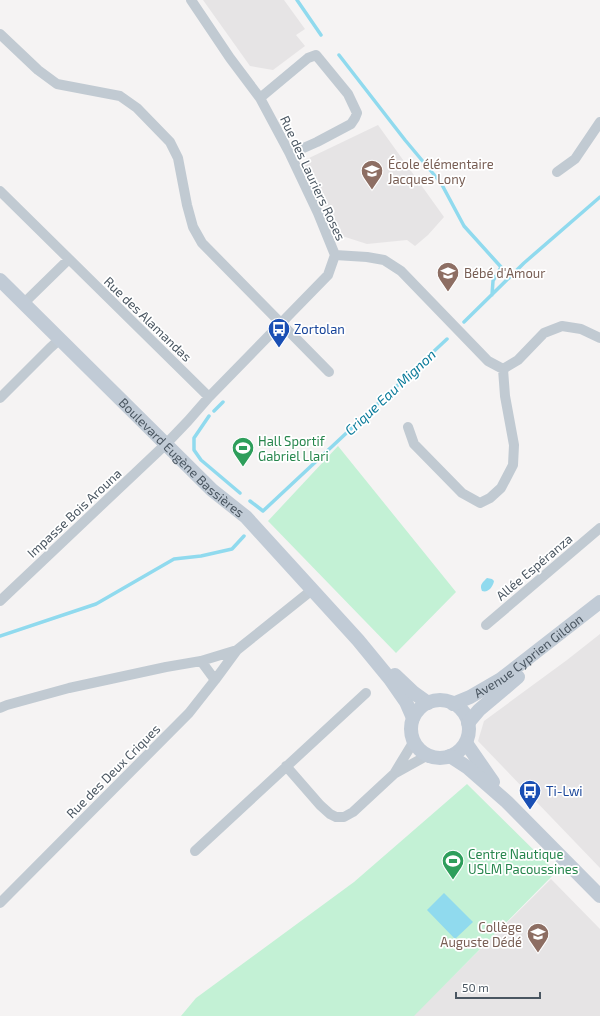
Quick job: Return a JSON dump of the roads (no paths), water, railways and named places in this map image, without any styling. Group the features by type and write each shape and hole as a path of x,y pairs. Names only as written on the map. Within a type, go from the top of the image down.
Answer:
{"street":[{"name":"Rue des Lauriers Roses","path":"166,444 209,397 328,275 335,255 318,213 290,154 260,98 230,58 191,0"},
{"path":"0,34 38,70 57,84 120,96 137,108 170,142 178,158 193,227 202,242 329,372"},
{"path":"260,98 308,58 316,55 348,94 356,113 351,124 290,154"},
{"path":"557,172 575,159 600,122"},
{"name":"Rue des Alamandas","path":"0,191 209,397"},
{"path":"335,255 367,257 384,260 402,271 488,361 503,369"},
{"path":"24,303 69,260"},
{"name":"Boulevard Eugène Bassières","path":"0,280 212,490 246,517 358,640 390,679 406,702 414,718"},
{"path":"503,369 518,360 544,333 562,326 581,329 600,338"},
{"path":"0,398 60,339"},
{"path":"408,427 414,444 462,493 480,503 490,498 501,488 513,465 514,445 505,396 503,369"},
{"name":"Impasse Bois Arouna","path":"0,601 166,444"},
{"name":"Allée Espéranza","path":"486,625 600,528"},
{"name":"Rue des Deux Criques","path":"0,903 189,714 237,650 312,590"},
{"name":"Avenue Cyprien Gildon","path":"453,704 470,697 501,679 600,602"},
{"name":"Avenue Cyprien Gildon","path":"468,723 479,710 506,687 600,613"},
{"name":"Boulevard Eugène Bassières","path":"358,640 414,693 428,703"},
{"name":"Rue des Deux Criques","path":"0,708 69,688 201,661 237,650"},
{"path":"201,661 215,680"},
{"path":"195,851 366,693"},
{"path":"435,701 453,704 466,716 468,723 468,736 466,743 456,753 439,758 421,751 414,741 411,732 414,718 419,710 428,703 435,701"},
{"path":"394,774 414,741"},
{"path":"466,743 507,802"},
{"path":"286,766 320,805 330,814 341,818 353,812 394,774 428,755"},
{"path":"450,756 467,767 507,802 600,896"}],"water":[{"path":"487,578 494,581 488,590 482,591 481,585"},
{"path":"444,893 473,922 455,939 427,910"}],"waterway":[{"path":"297,0 321,35"},
{"path":"339,55 405,140 441,183 464,226 501,267 493,281 492,295"},
{"name":"Crique Eau Mignon","path":"464,322 524,263 600,197"},
{"name":"Crique Eau Mignon","path":"250,501 263,511 447,339"},
{"path":"214,411 223,402"},
{"path":"209,416 194,438 194,450 201,460 240,493"},
{"name":"Crique Eau Mignon","path":"0,636 96,604 174,559 201,556 232,549 244,536"}],"place":[{"name":"École élémentaire Jacques Lony","path":"372,190"},
{"name":"Bébé d'Amour","path":"448,292"},
{"name":"Zortolan","path":"279,348"},
{"name":"Hall Sportif Gabriel Llari","path":"243,468"},
{"name":"Ti-Lwi","path":"530,810"},
{"name":"Centre Nautique USLM Pacoussines","path":"453,880"},
{"name":"Collège Auguste Dédé","path":"538,954"}]}
